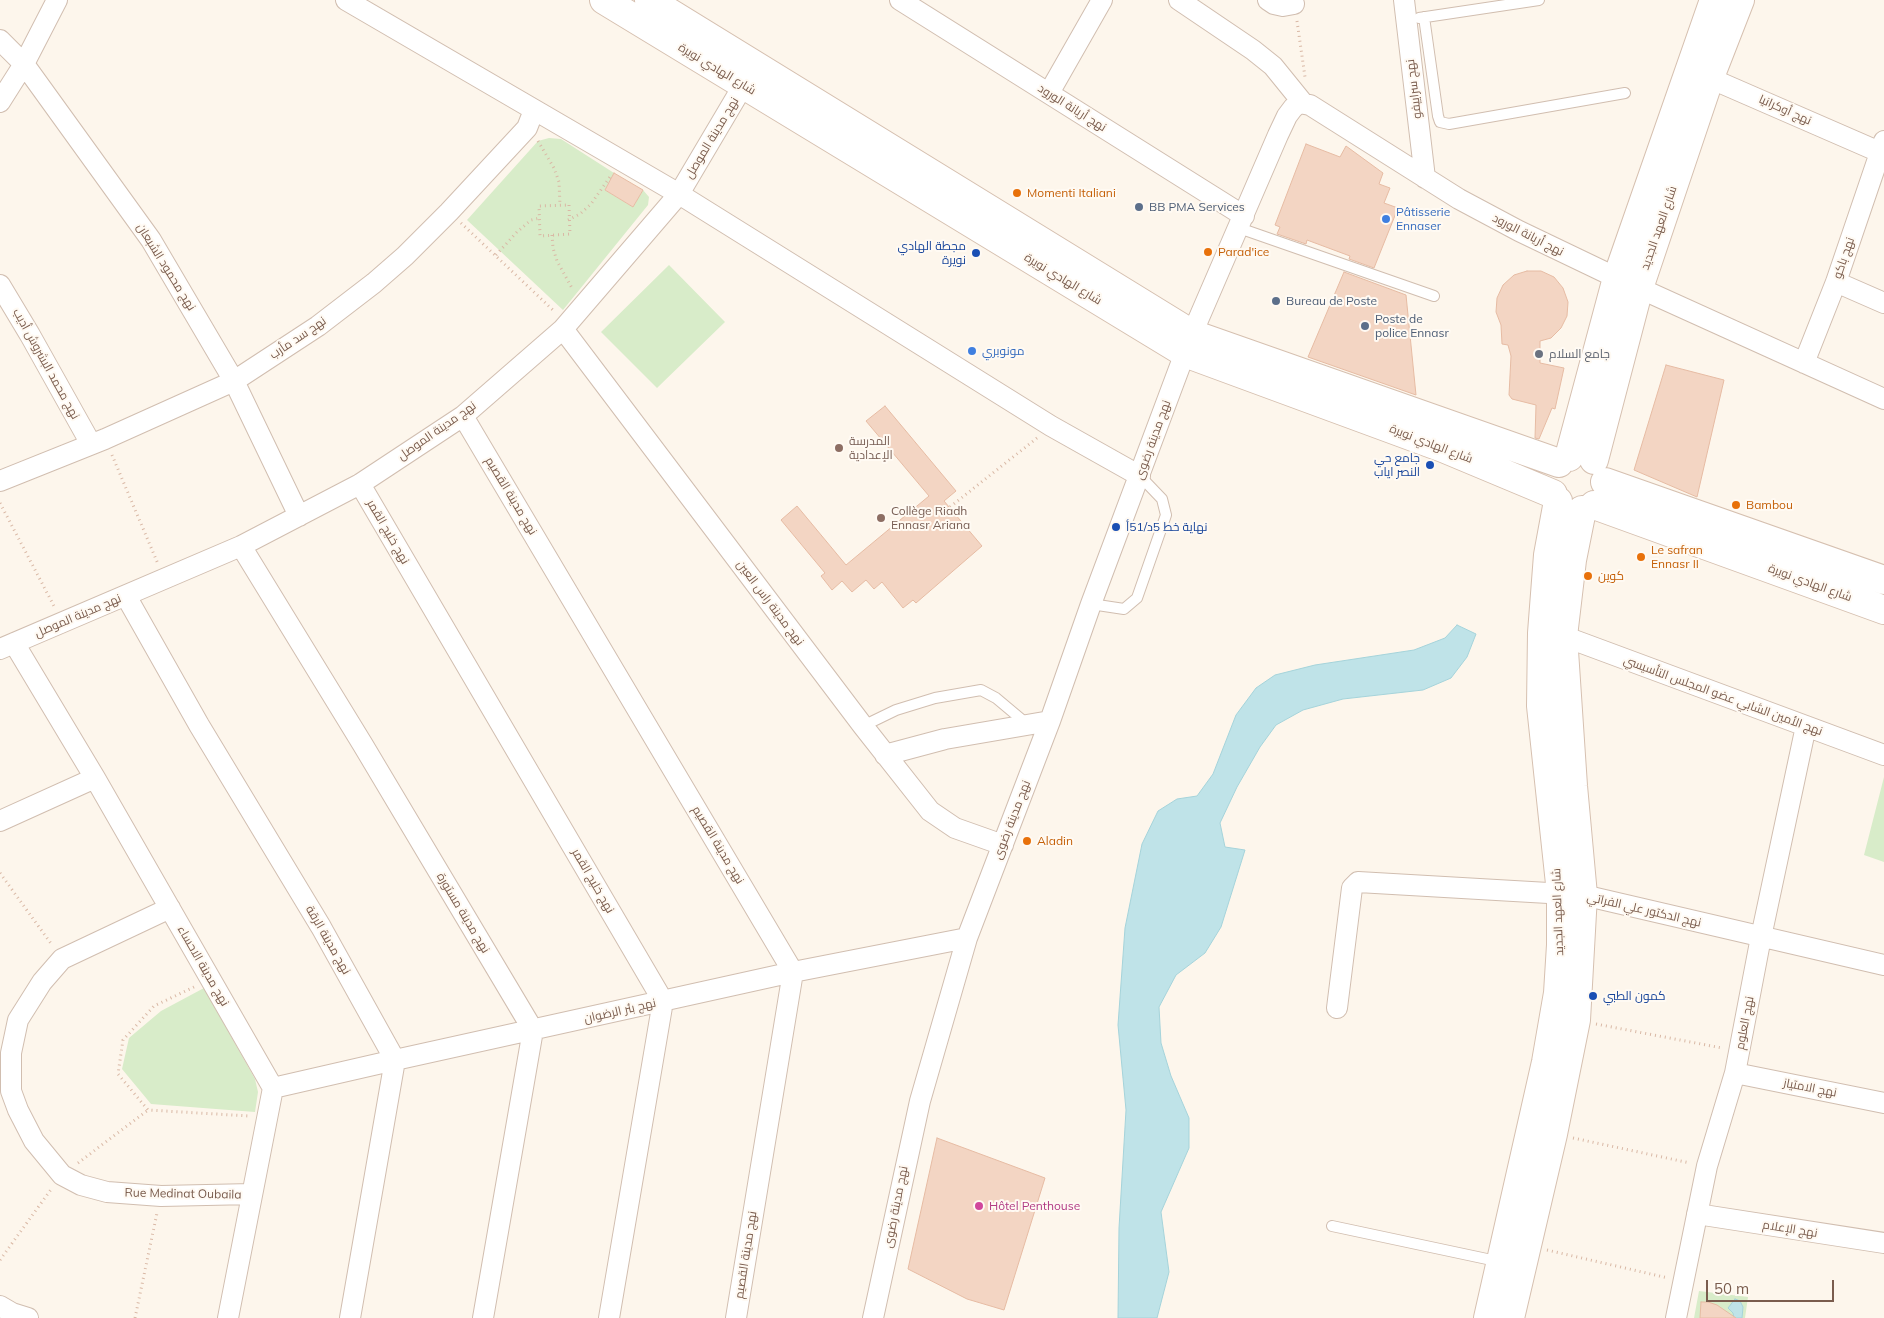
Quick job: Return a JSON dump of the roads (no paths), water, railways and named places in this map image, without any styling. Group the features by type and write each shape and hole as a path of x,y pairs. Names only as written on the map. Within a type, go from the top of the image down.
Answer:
{"main road":[{"name":"شارع الهادي نويرة","path":"604,0 750,76 1188,344 1577,484 1884,610"},
{"name":"شارع الهادي نويرة","path":"649,0 750,76"},
{"name":"شارع العهد الجديد","path":"1488,1318 1553,1029 1561,945 1572,894 1541,706 1542,633 1548,556 1577,484 1628,283 1699,73 1714,0"},
{"name":"شارع العهد الجديد","path":"1699,73 1740,0"},
{"name":"شارع الهادي نويرة","path":"1577,484 1884,580"},
{"name":"شارع العهد الجديد","path":"1510,1318 1553,1134 1576,1020 1563,636 1572,560 1577,484"}],"street":[{"path":"0,102 24,64 57,0"},
{"path":"346,0 530,119 622,161 679,194 1051,426 1140,476"},
{"name":"نهج أريانة الورود","path":"900,0 921,5 1242,222"},
{"path":"1049,93 1102,0"},
{"name":"نهج أريانة الورود","path":"1179,0 1260,55 1273,66 1306,104 1459,199 1519,231 1628,283 1884,399"},
{"path":"1268,0 1283,6 1294,4"},
{"name":"نهج سراييفو","path":"1404,0 1415,19 1425,178"},
{"name":"نهج محمود الشبعان","path":"0,40 24,64 151,240 234,381 299,516"},
{"name":"نهج أوكرانيا","path":"1699,73 1883,149"},
{"name":"نهج مدينة الموصل","path":"7,646 240,546 360,484 463,416 566,327 679,194 750,76"},
{"path":"1188,344 1287,116 1295,106 1306,104"},
{"name":"نهج سد مأرب","path":"0,481 98,441 234,381 318,326 374,283 404,256 449,212 530,119"},
{"name":"نهج باكو","path":"1804,363 1836,282 1883,149"},
{"path":"1836,282 1884,303"},
{"name":"نهج محمد البشروش أديب","path":"0,285 98,441"},
{"name":"نهج مدينة راس العين","path":"566,327 863,726 930,811 955,828 1003,845"},
{"name":"نهج مدينة رضوى","path":"873,1318 920,1101 967,938 1050,721 1091,604 1188,344"},
{"name":"نهج مدينة القصيم","path":"463,416 793,972 736,1318"},
{"name":"نهج خليج القمر","path":"360,484 663,1001"},
{"name":"نهج مدينة مستورة","path":"240,546 363,745 533,1030"},
{"name":"نهج مدينة الرقة","path":"126,596 199,725 321,927 395,1060"},
{"name":"نهج الأمين الشابي عضو المجلس التأسيسي","path":"1563,636 1884,755"},
{"name":"نهج مدينة الاحساء","path":"7,646 94,778 274,1088"},
{"path":"885,755 945,739 1050,721"},
{"name":"نهج العلوم","path":"1676,1318 1707,1166 1740,1052 1761,937 1806,726"},
{"path":"0,821 94,778"},
{"name":"نهج الدكتور علي الفراتي","path":"1337,1008 1352,888 1358,882 1572,894 1884,965"},
{"name":"Rue Medinat Oubaila","path":"170,908 62,959 42,982 18,1020 14,1035 10,1071 11,1091 18,1110 34,1141 62,1175 93,1190 160,1196 252,1194"},
{"name":"نهج بئر الرضوان","path":"274,1088 793,972 967,938"},
{"path":"609,1318 663,1001"},
{"path":"482,1318 533,1030"},
{"path":"350,1318 395,1060"},
{"name":"نهج الامتياز","path":"1735,1073 1884,1103"},
{"path":"228,1318 274,1088"},
{"name":"نهج الإعلام","path":"1697,1214 1884,1243"},
{"path":"0,1306 12,1313 28,1318"}],"lane":[{"path":"1539,0 1415,19 1440,122 1449,124 1624,93"},
{"path":"1242,222 1434,296"},
{"path":"1091,604 1124,609 1137,598 1166,516 1162,499 1140,476"},
{"path":"863,726 896,710 935,698 981,690 996,698 1028,724"},
{"path":"1332,1226 1502,1262"}],"water":[{"path":"1457,625 1476,634 1467,657 1451,678 1423,690 1343,699 1303,710 1276,725 1260,747 1237,787 1220,823 1225,847 1245,850 1221,927 1205,953 1176,975 1159,1007 1161,1043 1171,1076 1189,1118 1189,1148 1161,1212 1169,1272 1157,1318 1118,1318 1119,1228 1126,1110 1118,1025 1125,928 1142,844 1158,811 1177,799 1197,796 1213,774 1236,715 1256,688 1275,675 1315,665 1414,650 1445,638"},
{"path":"1735,1299 1740,1301 1743,1307 1742,1318 1734,1318 1733,1313 1728,1308"}],"place":[{"name":"Momenti Italiani","path":"1017,193"},
{"name":"BB PMA Services","path":"1139,207"},
{"name":"Pâtisserie Ennaser","path":"1386,219"},
{"name":"Parad'ice","path":"1208,252"},
{"name":"مجطة الهادي نويرة","path":"976,253"},
{"name":"Bureau de Poste","path":"1276,301"},
{"name":"Poste de police Ennasr","path":"1365,326"},
{"name":"مونوبري","path":"972,351"},
{"name":"جامع السلام","path":"1539,354"},
{"name":"المدرسة الإعدادية","path":"839,448"},
{"name":"جامع حي النصر اياب","path":"1430,465"},
{"name":"Bambou","path":"1736,505"},
{"name":"Collège Riadh Ennasr Ariana","path":"881,518"},
{"name":"نهاية خط 5د/51أ","path":"1116,527"},
{"name":"Le safran Ennasr II","path":"1641,557"},
{"name":"كوين","path":"1588,576"},
{"name":"Aladin","path":"1027,841"},
{"name":"كمون الطبي","path":"1593,996"},
{"name":"Hôtel Penthouse","path":"979,1206"}]}
